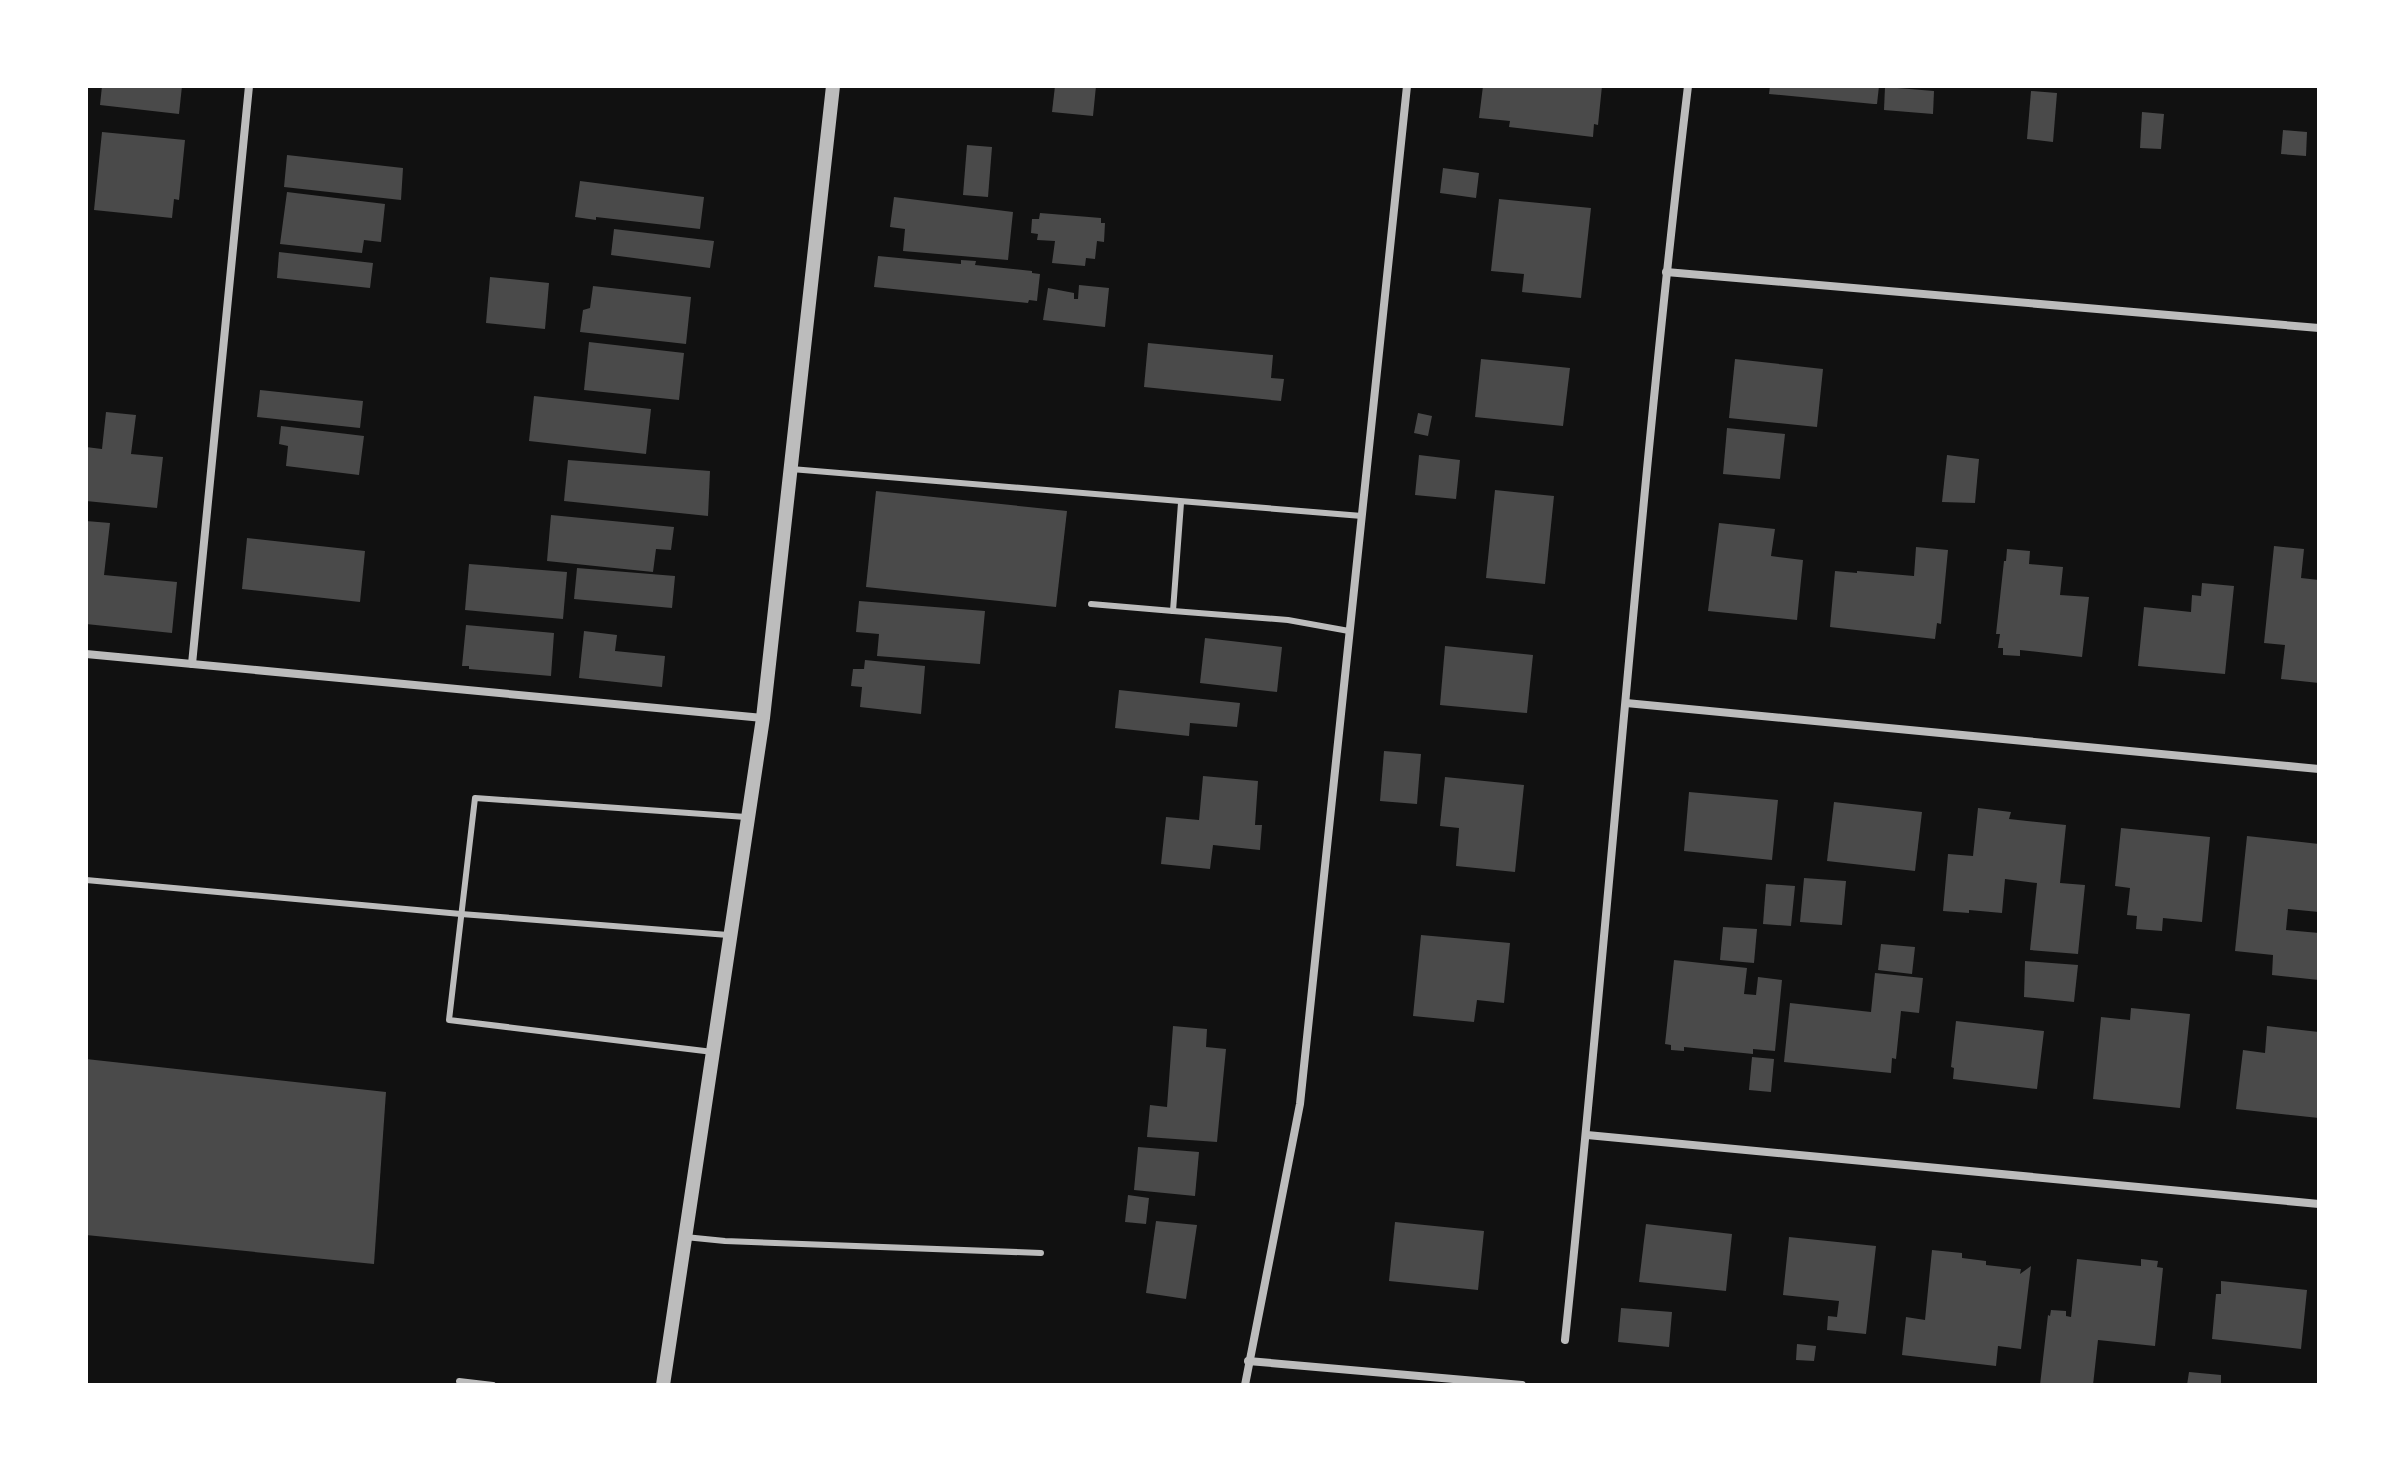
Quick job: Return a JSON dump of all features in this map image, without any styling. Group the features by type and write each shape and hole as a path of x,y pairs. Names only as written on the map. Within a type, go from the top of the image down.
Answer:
{"street":[{"path":"192,664 249,86"},
{"path":"663,1385 763,718 833,86"},
{"path":"1245,1385 1300,1104 1407,86"},
{"path":"1565,1340 1587,1135 1666,272 1688,86"},
{"path":"1666,272 2319,328"},
{"path":"86,654 763,718"},
{"path":"1626,703 2319,769"},
{"path":"1587,1135 2319,1204"},
{"path":"1248,1361 1522,1385"}],"lane":[{"path":"791,469 1362,516"},
{"path":"1173,611 1181,503"},
{"path":"1091,604 1288,620 1349,631"},
{"path":"713,1052 449,1020 475,798 749,818"},
{"path":"86,880 731,935"},
{"path":"685,1237 1041,1253"},
{"path":"459,1381 493,1385"}],"building":[{"path":"102,86 182,86 179,114 100,105"},
{"path":"1055,86 1096,86 1093,116 1052,112"},
{"path":"1483,86 1602,86 1598,125 1594,124 1593,137 1509,127 1510,121 1479,118"},
{"path":"1770,86 1879,86 1877,104 1874,104 1769,94"},
{"path":"1885,87 1934,91 1933,114 1884,110"},
{"path":"2031,91 2057,93 2053,142 2027,139"},
{"path":"2142,112 2164,114 2161,149 2140,148"},
{"path":"2283,130 2307,132 2306,156 2281,154"},
{"path":"102,132 185,140 179,200 174,199 172,218 94,210"},
{"path":"967,145 992,147 988,197 963,195"},
{"path":"287,155 403,168 401,200 284,187"},
{"path":"1443,168 1479,173 1476,198 1440,193"},
{"path":"580,181 704,197 700,229 575,217"},
{"path":"287,192 385,204 381,242 364,240 362,253 280,244"},
{"path":"894,197 1013,212 1008,260 903,251 905,229 890,227"},
{"path":"1499,199 1591,208 1581,298 1522,292 1524,274 1491,271"},
{"path":"1040,213 1101,218 1101,223 1105,223 1104,242 1097,241 1095,259 1086,258 1085,266 1052,263 1055,241 1037,240 1038,234 1031,233 1032,219 1039,219"},
{"path":"614,229 714,241 710,268 611,255"},
{"path":"279,252 373,263 370,288 277,278"},
{"path":"878,256 961,264 961,260 976,261 975,265 1032,271 1040,274 1037,301 1029,300 1028,303 874,287"},
{"path":"490,277 549,283 545,329 486,323"},
{"path":"1079,285 1109,288 1105,327 1043,320 1048,288 1074,293 1074,299 1078,299"},
{"path":"593,286 691,297 686,344 580,332 583,310 590,308"},
{"path":"589,342 684,353 679,400 584,390"},
{"path":"1148,343 1273,355 1271,378 1284,379 1281,401 1144,387"},
{"path":"1481,359 1570,368 1563,426 1475,417"},
{"path":"1735,359 1823,369 1817,427 1729,418"},
{"path":"260,390 363,401 360,428 257,417"},
{"path":"534,396 651,409 646,454 529,441"},
{"path":"106,412 136,415 131,454 163,457 157,508 86,501 86,447 102,449"},
{"path":"1418,413 1432,416 1428,436 1414,433"},
{"path":"281,426 364,436 359,475 286,466 288,446 279,444"},
{"path":"1727,428 1785,434 1780,479 1723,474"},
{"path":"1419,455 1460,460 1456,499 1415,495"},
{"path":"1947,455 1979,459 1975,503 1942,502"},
{"path":"568,460 710,471 708,516 564,501"},
{"path":"1495,490 1554,496 1545,584 1486,578"},
{"path":"876,491 1067,511 1056,607 866,587"},
{"path":"551,515 674,527 671,550 656,549 653,572 547,561"},
{"path":"86,521 110,523 104,575 177,582 172,633 86,624"},
{"path":"1719,523 1775,529 1771,556 1803,560 1797,620 1708,611"},
{"path":"247,538 365,551 360,602 242,589"},
{"path":"2274,546 2304,549 2301,578 2319,580 2319,683 2281,679 2285,645 2264,643"},
{"path":"1916,547 1948,550 1941,624 1937,623 1935,639 1830,627 1835,571 1914,576"},
{"path":"2007,549 2030,551 2029,564 2063,567 2060,595 2089,597 2082,657 2020,650 2020,656 2003,655 2003,648 1998,648 2000,634 1996,634"},
{"path":"469,564 567,572 563,619 465,610"},
{"path":"577,568 675,576 672,608 574,599"},
{"path":"2202,583 2234,586 2225,674 2138,666 2144,607 2191,612 2192,595 2201,596"},
{"path":"859,601 985,611 980,664 877,656 879,634 856,632"},
{"path":"466,625 554,633 551,676 462,666"},
{"path":"584,631 617,635 615,651 665,656 662,687 579,678"},
{"path":"1205,638 1282,647 1277,692 1200,683"},
{"path":"1445,646 1533,655 1527,713 1440,705"},
{"path":"865,660 925,666 921,714 860,707 862,687 851,686 853,669 864,669"},
{"path":"1119,690 1240,703 1237,727 1190,723 1189,736 1115,728"},
{"path":"1384,751 1421,754 1417,804 1380,801"},
{"path":"1203,776 1258,781 1255,825 1262,825 1260,850 1213,845 1210,869 1161,864 1166,817 1199,820"},
{"path":"1445,777 1524,785 1515,872 1456,866 1459,828 1440,826"},
{"path":"1689,792 1778,800 1772,860 1684,851"},
{"path":"1834,802 1922,812 1915,871 1827,861"},
{"path":"1978,808 2011,812 2009,819 2066,825 2060,883 2085,885 2078,954 2030,950 2037,883 2005,879 2002,913 1943,911 1948,854 1973,856"},
{"path":"2121,828 2210,837 2202,922 2163,918 2162,931 2136,929 2137,916 2127,915 2130,888 2115,886"},
{"path":"2247,836 2319,844 2319,912 2288,909 2286,930 2319,933 2319,980 2272,975 2273,955 2235,951"},
{"path":"1804,878 1846,881 1842,925 1800,922"},
{"path":"1766,884 1795,886 1791,926 1763,924"},
{"path":"1723,927 1757,929 1754,963 1720,960"},
{"path":"1421,935 1510,943 1504,1003 1477,1000 1474,1022 1413,1016"},
{"path":"1881,944 1915,947 1912,974 1878,970"},
{"path":"1674,960 1747,968 1744,994 1756,995 1758,977 1782,980 1775,1051 1753,1049 1753,1054 1684,1047 1684,1051 1671,1050 1671,1045 1665,1044"},
{"path":"2025,961 2078,965 2074,1002 2024,997"},
{"path":"1875,973 1923,978 1919,1013 1901,1011 1896,1059 1892,1058 1891,1073 1784,1062 1790,1003 1871,1012"},
{"path":"2131,1008 2190,1014 2180,1108 2093,1099 2101,1017 2130,1020"},
{"path":"1956,1021 2044,1031 2037,1089 1953,1079 1954,1068 1951,1067"},
{"path":"1173,1026 1207,1029 1206,1047 1226,1049 1217,1142 1147,1137 1150,1105 1167,1107"},
{"path":"2267,1026 2319,1032 2319,1118 2236,1109 2243,1050 2265,1053"},
{"path":"1752,1057 1774,1059 1771,1092 1749,1090"},
{"path":"86,1059 386,1092 374,1264 86,1235"},
{"path":"1138,1147 1199,1152 1195,1196 1134,1190"},
{"path":"1128,1195 1149,1198 1146,1224 1125,1222"},
{"path":"1156,1221 1197,1225 1186,1299 1146,1293"},
{"path":"1395,1222 1484,1231 1478,1290 1389,1281"},
{"path":"1646,1224 1732,1234 1726,1291 1639,1282"},
{"path":"1789,1237 1876,1246 1866,1334 1827,1330 1828,1316 1837,1317 1839,1301 1783,1295"},
{"path":"1932,1250 1962,1253 1962,1258 1986,1261 1986,1265 2021,1269 2020,1274 2031,1266 2021,1349 1998,1346 1996,1366 1902,1355 1906,1317 1925,1320"},
{"path":"2077,1259 2141,1266 2141,1259 2158,1261 2157,1267 2163,1268 2155,1346 2098,1340 2093,1385 2040,1385 2048,1315 2051,1310 2066,1311 2066,1316 2071,1317"},
{"path":"2221,1281 2307,1290 2301,1349 2212,1339 2216,1294 2221,1294"},
{"path":"1621,1308 1672,1312 1669,1347 1618,1342"},
{"path":"1797,1344 1816,1346 1814,1361 1796,1360"},
{"path":"2189,1372 2221,1375 2221,1385 2187,1385"}]}
